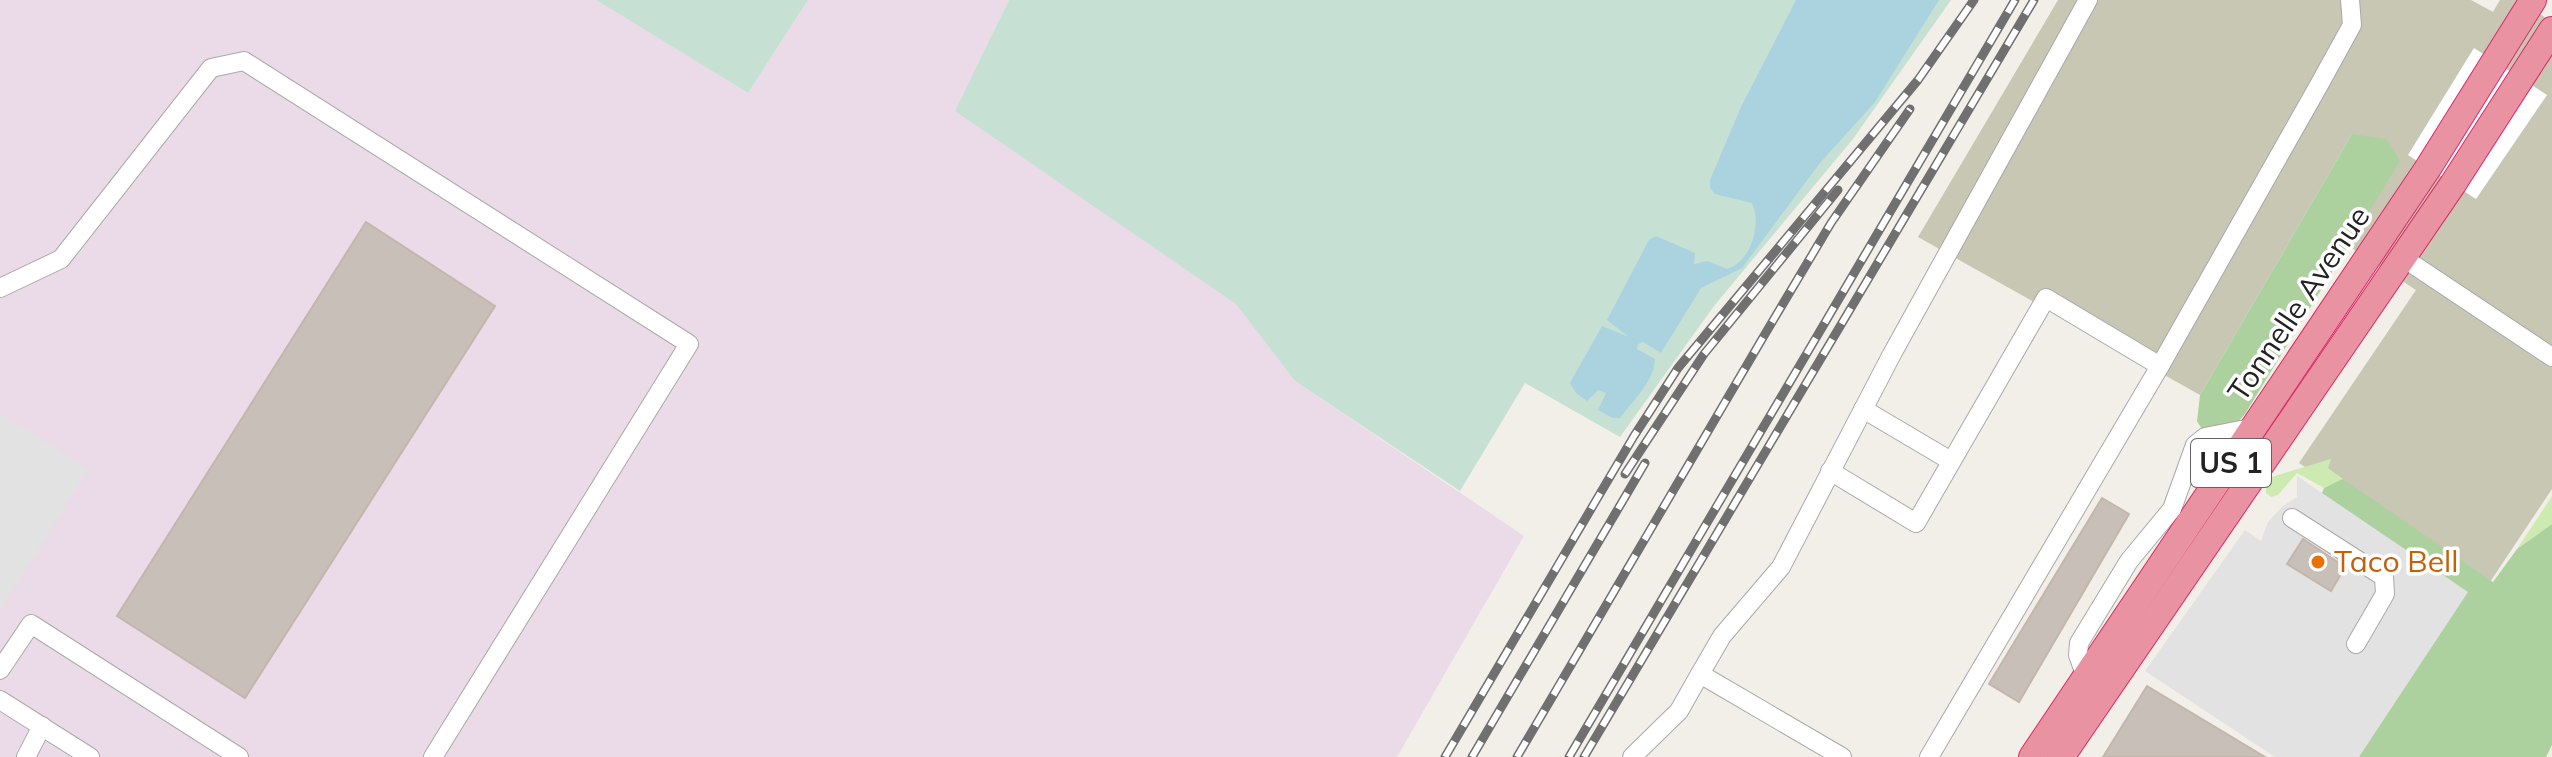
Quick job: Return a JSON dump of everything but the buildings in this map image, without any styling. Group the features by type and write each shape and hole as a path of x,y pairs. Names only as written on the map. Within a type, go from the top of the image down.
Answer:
{"highway":[{"name":"Tonnelle Avenue","path":"2032,757 2428,168 2533,0"},
{"name":"Tonnelle Avenue","path":"2061,757 2453,184 2521,79 2548,47"}],"street":[{"path":"1632,757 1679,711 1722,636 1781,567 1863,409 2088,0"},
{"path":"1929,757 2160,366 2352,25 2350,0"},
{"path":"0,288 61,259 211,68 244,61 689,344 433,757"},
{"path":"2402,257 2552,357"},
{"path":"1830,471 1916,523 2046,298 2160,366"},
{"path":"1863,409 1951,461"},
{"path":"2086,677 2078,655 2079,643 2129,561 2172,509 2195,445 2205,437 2256,427"},
{"path":"2292,518 2384,577 2385,594 2356,644"},
{"path":"0,670 31,624 239,757"},
{"path":"1700,674 1842,757"},
{"path":"0,700 90,757"},
{"path":"26,757 42,726"}],"shaded area":[{"path":"0,0 596,0 748,93 808,0 1009,0 956,111 1237,304 1295,381 1524,536 1397,757 0,757"},
{"path":"596,0 808,0 748,93"},
{"path":"1009,0 1951,0 1853,139 1714,306 1620,437 1525,383 1460,491 1295,381 1236,304 955,111"},
{"path":"2058,0 2471,0 2493,12 2500,0 2519,0 2552,22 2552,489 2486,588 2299,463 2416,290 2344,243 2352,134 2200,395 1918,237"},
{"path":"0,413 89,469 0,610"},
{"path":"2297,476 2468,592 2359,757 2275,757 2145,671 2245,530 2261,541 2268,522 2297,497"}],"green space":[{"path":"2352,134 2386,139 2400,161 2245,414 2237,423 2203,431 2197,421 2200,395"},
{"path":"2331,459 2328,468 2343,479 2324,488 2297,473 2278,495 2271,497 2266,493 2266,483 2271,477"},
{"path":"2343,479 2493,582 2517,549 2552,524 2552,745 2546,757 2358,757 2322,493 2324,488"},
{"path":"2552,496 2552,524 2517,549"}],"water":[{"path":"1796,0 1939,0 1875,102 1820,163 1742,268 1701,288 1661,353 1643,342 1638,344 1637,349 1655,359 1654,367 1637,397 1620,418 1613,418 1598,410 1606,393 1598,390 1587,401 1576,393 1570,383 1602,326 1629,337 1607,320 1649,240 1656,236 1695,253 1694,264 1707,261 1727,269 1748,251 1756,221 1752,203 1715,194 1710,188 1710,180 1741,107"}],"pier":[{"path":"2474,48 2547,95 2476,199 2408,155"}],"railway":[{"path":"1445,757 1634,436 1678,368 1918,80 1974,0"},
{"path":"1569,757 2015,0"},
{"path":"1584,757 2034,0"},
{"path":"1517,757 1831,223 1910,109"},
{"path":"1625,474 1704,354 1838,190"},
{"path":"1472,757 1645,463"}],"place":[{"name":"Taco Bell","path":"2318,562"}]}
